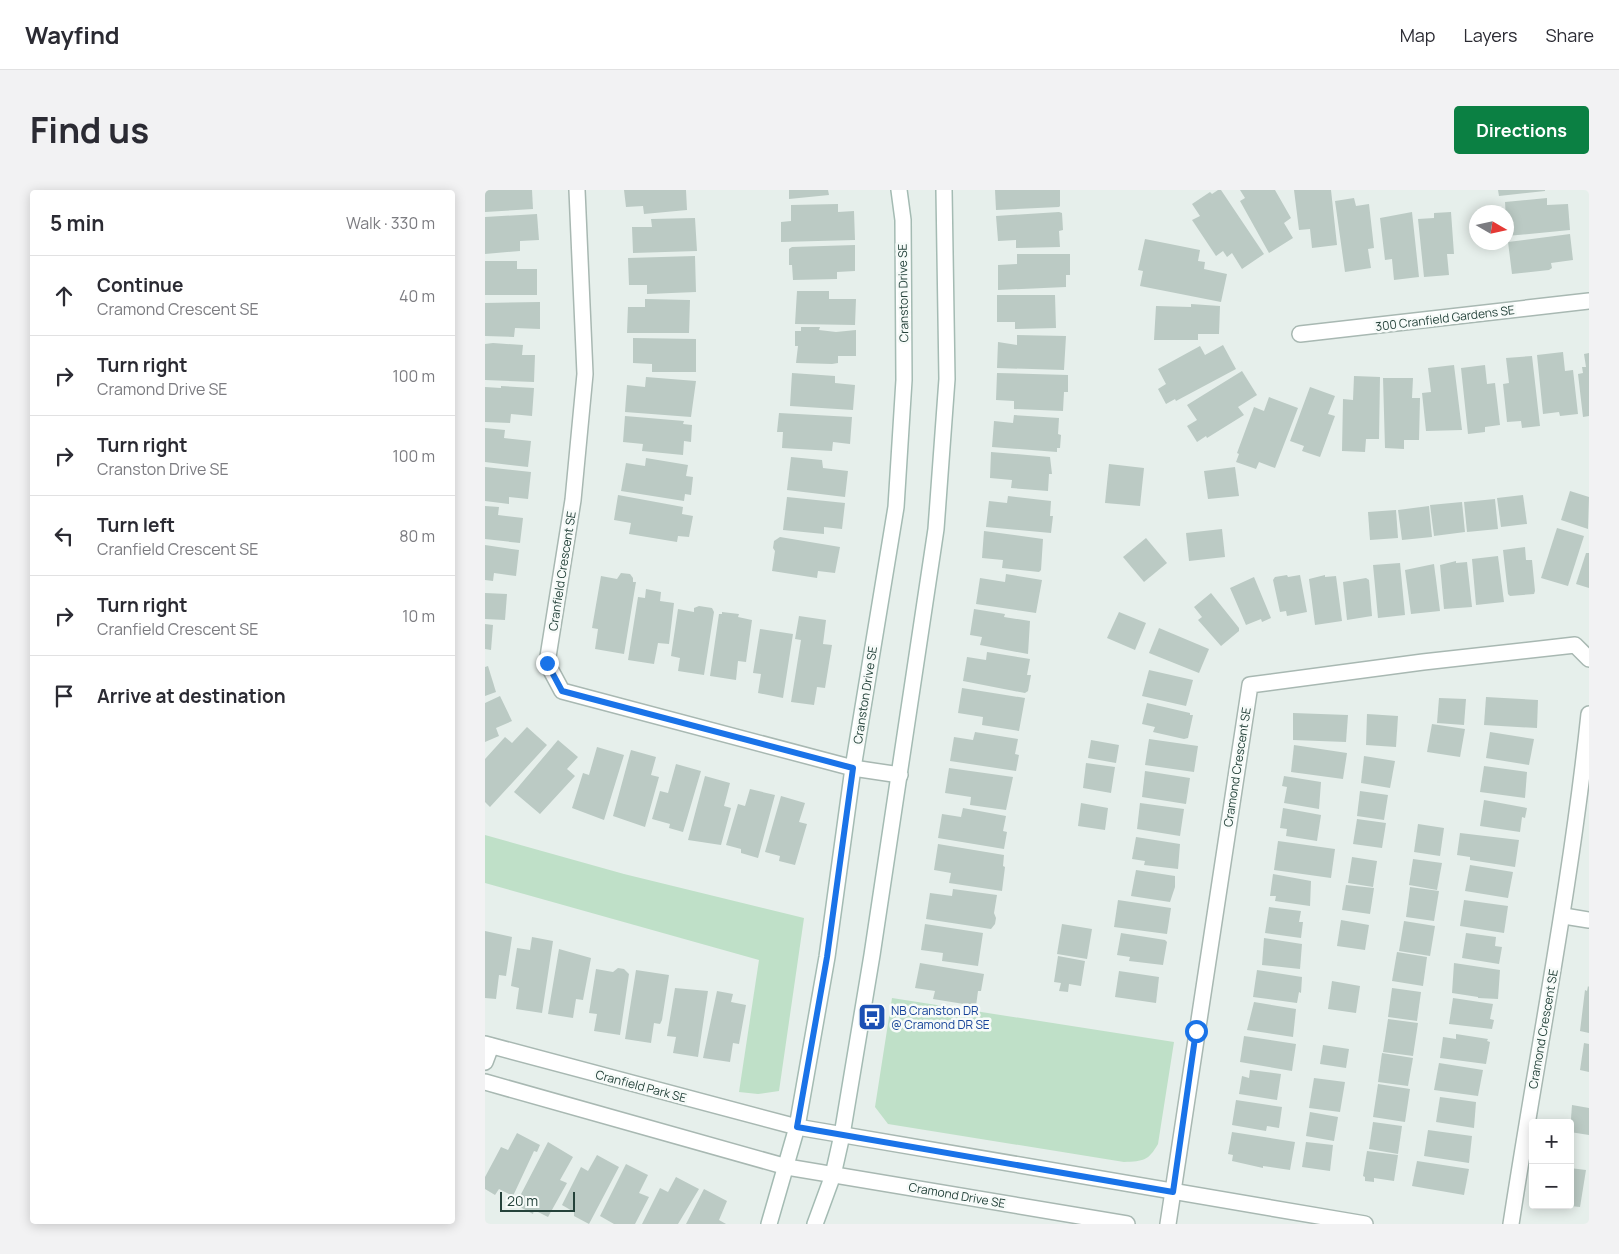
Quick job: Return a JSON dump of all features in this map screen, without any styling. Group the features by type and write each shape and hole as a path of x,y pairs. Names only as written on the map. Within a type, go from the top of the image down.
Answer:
{"street":[{"name":"Cranfield Crescent SE","path":"577,190 585,374 573,500 547,663 562,691 853,768 900,775"},
{"name":"Cranston Drive SE","path":"769,1224 797,1127 827,957 853,768 896,507 904,380 903,220 899,190"},
{"path":"815,1224 833,1175 842,1135 900,775 936,529 947,379 944,190"},
{"name":"300 Cranfield Gardens SE","path":"1301,334 1589,301"},
{"name":"Cramond Crescent SE","path":"1173,1192 1250,685 1423,662 1575,645 1589,659"},
{"name":"Cramond Crescent SE","path":"1511,1224 1532,1091 1564,916 1589,714"},
{"path":"1564,916 1589,920"},
{"path":"485,1062 488,1045"},
{"name":"Cranfield Park SE","path":"488,1045 797,1127"},
{"path":"485,1082 787,1167"},
{"path":"797,1127 1365,1224"},
{"name":"Cramond Drive SE","path":"787,1167 1127,1224"},
{"path":"1169,1224 1173,1192"}],"green space":[{"path":"485,835 624,874 804,918 779,1091 758,1094 739,1092 759,960 485,883"},
{"path":"892,998 1174,1042 1158,1144 1145,1159 1124,1162 888,1124 875,1107"}],"building":[{"path":"485,190 532,190 533,209 485,212"},
{"path":"624,190 686,190 687,210 644,214 643,206 626,207"},
{"path":"789,190 828,190 829,195 789,199"},
{"path":"995,190 1060,190 1060,206 996,210"},
{"path":"1221,190 1264,254 1242,269 1232,253 1227,257 1223,251 1216,256 1192,220 1200,216 1192,204 1210,192 1212,194"},
{"path":"1240,190 1275,190 1291,218 1284,223 1293,238 1269,253 1240,201 1245,198"},
{"path":"1294,190 1331,190 1337,245 1312,248 1310,229 1299,230"},
{"path":"1498,190 1545,190 1545,191 1499,196"},
{"path":"1354,198 1356,206 1369,204 1374,248 1368,249 1371,268 1345,272 1335,201"},
{"path":"1547,198 1547,205 1568,204 1570,230 1514,235 1514,205 1505,205 1505,202"},
{"path":"838,204 838,212 854,211 855,240 781,242 781,222 791,221 791,205"},
{"path":"1412,212 1419,277 1394,280 1392,259 1385,260 1380,218"},
{"path":"1451,212 1454,254 1447,254 1449,275 1424,277 1418,219 1434,218 1434,213"},
{"path":"1062,213 1063,230 1059,231 1060,247 1016,248 1016,240 998,241 996,216"},
{"path":"537,214 539,240 520,241 520,251 485,254 485,217"},
{"path":"695,218 697,251 633,253 632,227 652,227 651,219"},
{"path":"1570,234 1573,260 1551,263 1552,268 1549,270 1512,274 1509,250 1514,250 1514,241"},
{"path":"1145,239 1200,250 1198,261 1205,262 1204,269 1227,274 1221,302 1140,286 1143,271 1138,270"},
{"path":"855,245 855,271 837,272 837,279 793,280 792,265 789,265 789,249 792,247"},
{"path":"1017,254 1070,254 1070,275 1066,275 1066,287 998,290 998,265 1017,264"},
{"path":"695,256 696,292 647,294 647,285 629,285 628,258"},
{"path":"485,261 517,261 517,269 537,269 537,295 485,295"},
{"path":"797,291 829,291 829,299 856,299 855,325 795,324"},
{"path":"997,295 1055,295 1056,328 1015,329 1015,322 997,322"},
{"path":"645,299 690,300 689,333 627,333 628,307 645,307"},
{"path":"540,302 540,329 515,328 514,337 485,336 485,303"},
{"path":"1191,304 1220,306 1219,334 1198,334 1198,340 1154,340 1156,306 1191,307"},
{"path":"801,327 820,327 819,330 836,332 856,330 856,356 838,356 838,363 832,364 796,363 798,346 795,346 795,331 801,331"},
{"path":"1017,335 1066,336 1064,370 997,368 998,342 1017,345"},
{"path":"633,338 696,339 696,372 652,372 652,364 633,363"},
{"path":"485,344 523,345 522,355 535,355 534,382 485,380"},
{"path":"1223,345 1236,369 1176,401 1175,399 1166,404 1158,389 1166,384 1158,369 1200,346 1205,355"},
{"path":"1563,352 1565,371 1573,370 1578,414 1560,416 1559,412 1543,414 1537,355"},
{"path":"1589,353 1589,416 1583,417 1578,374 1583,373 1582,367 1586,367 1584,354"},
{"path":"1532,356 1540,426 1522,428 1521,421 1507,422 1503,384 1509,383 1506,358"},
{"path":"1454,365 1462,430 1426,431 1422,393 1431,392 1428,368"},
{"path":"1485,365 1487,384 1495,383 1500,425 1485,427 1485,432 1468,434 1461,368"},
{"path":"1242,371 1257,395 1238,407 1244,415 1207,438 1206,436 1197,442 1187,426 1197,420 1187,405"},
{"path":"792,373 835,376 835,383 855,385 853,410 790,406"},
{"path":"997,373 1068,375 1068,392 1064,392 1063,411 1014,409 1014,401 996,400"},
{"path":"1354,376 1380,377 1379,439 1366,439 1365,452 1342,451 1343,399 1353,400"},
{"path":"646,377 696,381 691,417 625,412 627,385 645,387"},
{"path":"1383,378 1413,378 1412,398 1420,398 1419,440 1404,440 1404,449 1385,448"},
{"path":"501,386 534,388 532,416 511,414 510,423 485,422 485,387 501,388"},
{"path":"1310,387 1335,396 1328,414 1335,416 1320,457 1302,451 1304,446 1290,441"},
{"path":"1269,397 1298,408 1275,468 1259,462 1256,469 1236,462 1239,454 1237,453 1254,407 1264,411"},
{"path":"779,413 852,417 850,444 833,442 832,451 782,448 783,432 777,432"},
{"path":"1014,415 1059,418 1058,434 1061,435 1060,448 1057,448 1057,452 992,447 994,421 1013,423"},
{"path":"625,416 684,421 683,424 692,425 691,442 684,441 683,455 642,451 643,444 623,442"},
{"path":"485,428 505,430 504,438 531,441 528,467 485,462"},
{"path":"991,452 1050,457 1052,474 1049,474 1048,491 1011,488 1012,480 990,478"},
{"path":"791,457 822,460 823,468 848,471 845,497 787,490"},
{"path":"646,458 688,465 686,476 693,477 691,495 685,494 684,501 621,491 626,463 645,466"},
{"path":"1109,464 1144,468 1140,506 1105,503"},
{"path":"485,467 531,472 528,499 509,497 509,504 485,501"},
{"path":"1235,467 1239,496 1208,499 1204,471"},
{"path":"1570,491 1589,497 1588,529 1561,520"},
{"path":"618,495 683,507 682,514 693,516 689,537 678,536 677,542 629,534 631,523 614,520"},
{"path":"1523,495 1527,524 1501,527 1497,498"},
{"path":"1008,496 1051,501 1050,516 1053,516 1051,533 986,527 989,501 1007,503"},
{"path":"787,497 845,503 842,529 824,527 824,534 783,530"},
{"path":"1495,499 1498,529 1467,532 1464,502"},
{"path":"1462,502 1465,532 1434,536 1430,505"},
{"path":"485,506 499,507 498,515 523,518 520,543 485,539"},
{"path":"1429,506 1432,537 1402,540 1398,510"},
{"path":"1396,510 1398,538 1370,540 1368,512"},
{"path":"1557,528 1584,536 1568,586 1541,578"},
{"path":"1222,529 1225,557 1189,561 1186,533"},
{"path":"984,531 1043,539 1041,570 1039,572 1002,568 1003,560 982,558"},
{"path":"780,537 840,547 835,573 818,571 817,578 772,571 775,551 773,548 774,541"},
{"path":"1146,538 1167,563 1144,582 1123,557"},
{"path":"485,545 519,550 516,576 494,573 493,581 485,580"},
{"path":"1525,547 1526,560 1532,560 1535,591 1534,594 1510,596 1508,594 1503,550"},
{"path":"1586,553 1589,553 1589,588 1576,584"},
{"path":"1498,556 1504,602 1476,605 1472,559"},
{"path":"1456,561 1456,563 1467,562 1472,607 1444,609 1440,565"},
{"path":"1400,563 1405,615 1378,618 1373,565"},
{"path":"1434,564 1440,611 1411,614 1405,570"},
{"path":"621,573 630,574 633,582 636,582 624,654 595,649 598,629 592,628 601,576 617,579"},
{"path":"1006,574 1042,580 1036,613 976,604 980,578 1005,582"},
{"path":"1287,575 1288,577 1300,575 1307,612 1287,616 1286,611 1280,612 1273,580 1275,577"},
{"path":"1325,575 1325,577 1336,576 1342,621 1315,625 1309,579"},
{"path":"1254,577 1271,618 1262,622 1261,619 1246,625 1230,588"},
{"path":"1366,578 1369,580 1372,616 1347,620 1343,582"},
{"path":"646,589 661,592 660,601 674,603 669,644 658,643 654,664 628,660 638,597 645,598"},
{"path":"485,593 507,594 505,620 485,619"},
{"path":"1211,593 1239,628 1239,631 1221,646 1198,620 1202,617 1194,607"},
{"path":"699,606 712,608 714,612 704,675 678,671 680,658 671,656 678,609 694,612 694,608"},
{"path":"974,609 1005,614 1004,617 1030,621 1028,654 980,645 982,637 970,635"},
{"path":"722,612 739,614 738,617 752,620 746,662 738,661 736,680 710,676 719,614 722,614"},
{"path":"1119,612 1146,623 1135,650 1107,638"},
{"path":"799,616 826,620 823,644 832,645 825,688 817,687 814,705 791,702 801,640 795,639"},
{"path":"485,624 493,625 491,650 485,649"},
{"path":"1159,628 1209,649 1199,673 1149,653"},
{"path":"760,629 793,634 783,698 758,693 761,674 753,673"},
{"path":"987,652 1030,659 1027,675 1031,675 1028,691 1025,693 963,681 967,657 986,660"},
{"path":"488,666 496,692 485,696 485,667"},
{"path":"1149,670 1193,680 1186,706 1142,696"},
{"path":"962,688 1025,698 1019,731 982,725 983,717 958,713"},
{"path":"500,696 512,721 496,728 499,736 485,742 485,703"},
{"path":"1486,697 1538,700 1537,728 1484,725"},
{"path":"1439,698 1466,699 1464,725 1437,723"},
{"path":"1147,703 1193,715 1188,738 1184,739 1153,732 1155,727 1142,724"},
{"path":"1293,713 1348,715 1346,742 1293,740"},
{"path":"1367,714 1398,716 1396,747 1366,745"},
{"path":"1432,724 1465,729 1460,757 1427,752"},
{"path":"527,727 547,745 490,807 485,802 485,759 505,737 512,743"},
{"path":"975,732 1018,739 1015,754 1019,755 1016,771 950,761 954,737 973,740"},
{"path":"1490,732 1534,739 1529,765 1486,758"},
{"path":"1149,739 1198,746 1194,772 1145,765"},
{"path":"558,740 578,757 567,769 575,776 540,814 514,792"},
{"path":"1091,740 1119,745 1116,763 1088,758"},
{"path":"1294,745 1347,753 1343,779 1291,772"},
{"path":"597,747 624,755 604,820 572,808 583,773 589,775"},
{"path":"631,750 656,757 651,775 659,777 645,827 613,816"},
{"path":"1364,756 1395,761 1390,788 1361,783"},
{"path":"1086,763 1115,767 1111,793 1083,788"},
{"path":"676,764 701,771 683,832 669,828 670,824 652,819 660,791 668,793"},
{"path":"1484,766 1527,772 1525,798 1480,792"},
{"path":"949,768 1013,777 1006,810 970,805 971,797 945,793"},
{"path":"1145,771 1190,778 1186,804 1142,797"},
{"path":"705,776 730,783 724,806 731,808 721,845 688,840"},
{"path":"1284,776 1321,782 1319,809 1284,803 1287,787 1282,786"},
{"path":"750,789 775,795 758,858 741,853 741,849 726,845 738,804 745,806"},
{"path":"1360,791 1388,795 1384,820 1357,816"},
{"path":"781,796 805,803 799,822 807,824 795,865 779,861 780,856 765,852"},
{"path":"1484,800 1527,808 1525,818 1522,817 1520,832 1480,826"},
{"path":"1081,803 1108,808 1105,830 1078,826"},
{"path":"1140,803 1184,809 1180,836 1137,829"},
{"path":"963,808 1006,816 1003,831 1007,832 1004,849 938,838 942,814 961,817"},
{"path":"1283,808 1321,815 1317,841 1286,836 1287,829 1280,828"},
{"path":"1357,819 1386,823 1382,848 1353,844"},
{"path":"1418,824 1444,828 1440,856 1414,852"},
{"path":"1460,833 1519,840 1515,867 1470,860 1470,857 1457,855"},
{"path":"1136,837 1180,844 1178,869 1144,865 1145,861 1132,859"},
{"path":"1278,841 1335,849 1331,878 1274,870"},
{"path":"938,844 1004,855 1003,866 1005,867 1002,891 949,883 951,873 934,870"},
{"path":"1352,857 1377,861 1373,887 1348,883"},
{"path":"1413,859 1442,863 1437,890 1409,885"},
{"path":"1470,865 1513,872 1508,898 1465,891"},
{"path":"1136,870 1175,876 1175,887 1170,902 1131,896"},
{"path":"1273,874 1311,881 1310,906 1275,901 1276,896 1270,896"},
{"path":"1346,885 1374,888 1370,914 1342,910"},
{"path":"1410,887 1439,891 1434,921 1406,917"},
{"path":"953,889 997,895 994,913 996,918 995,924 991,929 926,919 930,893 952,896"},
{"path":"1118,900 1171,908 1167,934 1114,927"},
{"path":"1464,900 1508,906 1504,933 1460,926"},
{"path":"1269,907 1301,911 1299,922 1303,922 1301,938 1265,933"},
{"path":"1341,920 1369,925 1365,950 1337,946"},
{"path":"1404,921 1435,926 1430,956 1399,951"},
{"path":"925,924 983,933 978,966 942,961 943,953 921,950"},
{"path":"1062,924 1092,929 1087,959 1057,954"},
{"path":"485,931 512,937 506,976 499,975 496,999 485,998"},
{"path":"1121,933 1165,940 1167,942 1163,965 1129,961 1130,957 1117,955"},
{"path":"1466,933 1496,937 1495,946 1502,947 1499,964 1462,958"},
{"path":"532,937 553,941 542,1013 516,1009 519,988 511,986 517,948 530,950"},
{"path":"1264,938 1302,944 1300,969 1262,965"},
{"path":"559,949 591,958 583,1000 576,999 573,1018 548,1014"},
{"path":"1397,952 1427,957 1423,986 1392,981"},
{"path":"1058,956 1085,961 1081,986 1069,984 1068,992 1059,991 1061,983 1054,982"},
{"path":"920,963 984,974 981,991 978,991 976,1006 933,999 935,991 915,988"},
{"path":"1454,963 1500,970 1498,999 1478,998 1452,993"},
{"path":"618,968 624,969 629,974 620,1035 594,1031 597,1014 589,1013 596,969 613,972"},
{"path":"636,970 669,975 662,1020 660,1024 654,1023 651,1043 625,1039"},
{"path":"1257,970 1302,977 1301,993 1299,992 1297,1003 1253,997"},
{"path":"1119,971 1159,977 1156,1003 1115,997"},
{"path":"1332,981 1360,986 1356,1013 1328,1009"},
{"path":"1588,986 1589,1033 1580,1031 1585,990 1587,991"},
{"path":"675,988 708,991 698,1057 673,1053 676,1037 667,1036"},
{"path":"1392,988 1421,992 1417,1021 1388,1017"},
{"path":"717,991 733,994 731,1002 746,1005 739,1044 733,1043 730,1062 703,1058"},
{"path":"1453,998 1493,1004 1490,1019 1494,1020 1492,1029 1449,1024"},
{"path":"1254,1002 1296,1009 1293,1037 1247,1030"},
{"path":"1388,1019 1418,1023 1413,1056 1383,1052"},
{"path":"1456,1034 1488,1039 1487,1041 1490,1042 1486,1064 1440,1058 1443,1037 1456,1039"},
{"path":"1244,1036 1296,1044 1292,1071 1240,1062"},
{"path":"1584,1043 1589,1044 1589,1072 1580,1070"},
{"path":"1323,1045 1349,1049 1346,1068 1320,1064"},
{"path":"1382,1053 1413,1058 1408,1086 1378,1082"},
{"path":"1439,1063 1483,1070 1478,1096 1434,1090"},
{"path":"1250,1070 1281,1074 1277,1100 1239,1094 1242,1076 1249,1078"},
{"path":"1314,1078 1345,1082 1340,1112 1309,1108"},
{"path":"1378,1084 1410,1089 1405,1122 1373,1117"},
{"path":"1440,1097 1476,1102 1474,1128 1436,1122"},
{"path":"1236,1100 1282,1107 1279,1128 1267,1126 1266,1131 1232,1125"},
{"path":"1572,1105 1589,1108 1589,1135 1574,1133 1574,1119 1571,1119"},
{"path":"1310,1112 1338,1117 1334,1141 1306,1136"},
{"path":"1373,1122 1402,1126 1398,1154 1369,1149"},
{"path":"1428,1130 1472,1136 1469,1163 1424,1156"},
{"path":"1232,1132 1295,1142 1290,1170 1263,1166 1263,1168 1232,1161 1233,1155 1228,1154"},
{"path":"517,1133 540,1145 537,1152 534,1151 513,1196 499,1189 495,1195 485,1189 485,1177 501,1147 508,1150"},
{"path":"548,1142 573,1157 560,1180 567,1183 548,1217 534,1210 533,1214 518,1206 519,1198"},
{"path":"1306,1142 1333,1145 1330,1171 1302,1167"},
{"path":"1367,1151 1398,1155 1394,1181 1374,1178 1374,1182 1365,1181 1363,1176"},
{"path":"597,1155 619,1167 589,1224 574,1216 574,1212 562,1205 581,1167 588,1171"},
{"path":"1417,1161 1469,1169 1464,1195 1412,1186"},
{"path":"626,1164 648,1175 639,1193 649,1197 635,1224 614,1224 600,1216"},
{"path":"1574,1168 1586,1170 1580,1207 1574,1206"},
{"path":"676,1177 699,1189 678,1224 642,1224 660,1188 668,1192"},
{"path":"704,1189 727,1201 719,1220 726,1224 686,1224"}],"place":[{"name":"NB Cranston DR @ Cramond DR SE","path":"872,1017"}],"route":[{"path":"547,663 562,691 853,768 827,957 797,1127 1173,1192 1196,1031"}]}
